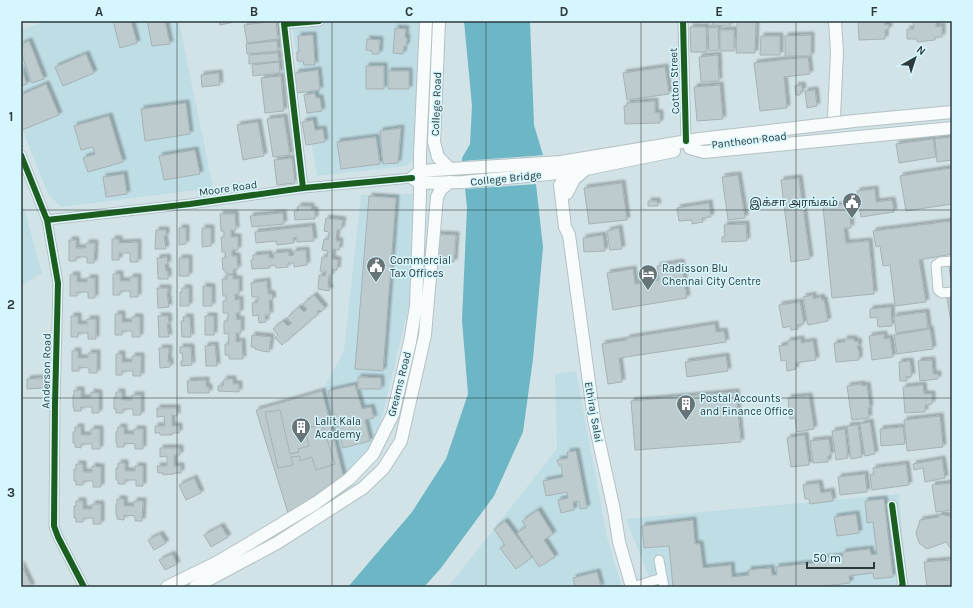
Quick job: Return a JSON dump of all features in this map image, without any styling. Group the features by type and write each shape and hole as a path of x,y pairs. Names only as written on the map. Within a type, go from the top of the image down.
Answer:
{"main road":[{"name":"College Road","path":"418,177 426,21"},
{"name":"College Road","path":"439,21 434,142 438,157 456,169"},
{"path":"834,117 837,52 835,21"},
{"path":"693,143 696,134 834,117 952,107"},
{"path":"924,110 926,131"},
{"path":"562,171 693,143 854,121 952,112"},
{"name":"Pantheon Road","path":"548,168 562,171 586,169 693,143 756,139 952,120"},
{"path":"693,143 704,152 952,128"},
{"name":"College Bridge","path":"418,177 456,169 548,168"},
{"name":"College Bridge","path":"418,177 450,182 463,182 548,168"},
{"path":"567,193 574,179 586,169"},
{"name":"Ethiraj Salai","path":"562,171 566,185 571,228 569,235"},
{"name":"Ethiraj Salai","path":"562,171 560,185 565,227 569,235 594,419 614,510 619,542 632,587"},
{"name":"Greams Road","path":"167,587 216,563 316,503 349,479 373,454 393,414 410,342 416,306 418,177"},
{"name":"Greams Road","path":"195,587 277,543 363,488 383,469 401,441 425,335 437,197 441,189 450,182"}],"street":[{"path":"303,188 284,24 319,21"},
{"name":"Cotton Street","path":"682,21 693,143"},
{"name":"Anderson Road","path":"22,161 48,220 58,283 54,526 58,537 84,587"},
{"name":"Moore Road","path":"48,220 182,205 303,188 418,177"},
{"path":"952,261 940,262 936,265 938,290 942,293 952,292"},
{"path":"892,505 903,587 901,587"},
{"path":"632,587 663,583 659,560"}],"shaded area":[{"path":"45,21 179,21 213,188 61,207 48,194 21,126 21,30"},
{"path":"291,21 421,21 414,159 406,166 317,176"},
{"path":"413,194 409,305 377,438 344,479 322,391 344,351 361,195"},
{"path":"21,208 24,208 42,273 21,286"},
{"path":"576,371 607,537 622,587 448,587 557,449 555,374"},
{"path":"899,494 907,587 653,587 626,519"}],"water":[{"path":"464,21 530,21 534,125 543,155 536,184 543,247 533,359 523,432 494,496 441,568 424,587 348,587 412,512 446,459 468,394 462,320 467,207 462,158 470,144 472,106"}],"pier":[{"path":"545,155 538,184 464,189 462,161"}],"building":[{"path":"113,21 131,21 137,43 120,48"},
{"path":"147,21 165,21 170,44 152,46"},
{"path":"219,21 234,21 234,22 220,25"},
{"path":"276,21 278,39 247,43 244,25"},
{"path":"709,21 709,23 691,22"},
{"path":"713,21 730,21 730,26 712,25"},
{"path":"737,21 756,21 755,53 736,53"},
{"path":"858,21 884,21 885,25 889,25 889,29 885,30 885,39 859,40"},
{"path":"913,21 936,21 936,27 942,26 942,37 935,37 935,40 917,42 917,39 907,39 907,29 914,29"},
{"path":"690,27 706,27 707,52 691,52"},
{"path":"718,27 719,50 709,51 708,28"},
{"path":"395,28 406,29 405,37 407,38 403,54 393,53"},
{"path":"720,30 734,30 734,51 720,51"},
{"path":"313,35 315,65 304,65 303,61 297,61 297,52 299,52 298,36"},
{"path":"811,35 811,56 785,56 785,36"},
{"path":"761,36 780,36 780,55 760,55"},
{"path":"367,39 380,40 379,54 372,54 372,51 366,50"},
{"path":"29,41 44,79 32,83 21,53 21,44"},
{"path":"277,41 278,51 247,54 246,44"},
{"path":"278,53 279,61 249,64 249,55"},
{"path":"86,54 94,73 63,86 55,67"},
{"path":"718,55 719,81 701,82 699,57"},
{"path":"808,57 810,74 784,77 787,108 760,111 754,63"},
{"path":"279,62 280,73 253,76 252,65"},
{"path":"366,66 384,66 384,89 366,89"},
{"path":"665,67 669,94 627,100 623,73"},
{"path":"21,68 27,84 21,86"},
{"path":"318,70 320,90 297,93 295,73"},
{"path":"388,71 409,71 409,89 388,89"},
{"path":"219,73 220,85 202,87 201,75"},
{"path":"281,76 284,111 265,113 261,78"},
{"path":"46,84 59,115 22,130 21,95"},
{"path":"720,85 723,119 697,121 694,87"},
{"path":"802,85 803,90 801,91 800,95 796,95 795,86"},
{"path":"815,90 817,106 807,108 805,91"},
{"path":"315,93 316,98 320,98 322,111 307,113 304,95"},
{"path":"655,101 655,113 660,113 660,123 625,124 624,106 627,106 627,103"},
{"path":"186,103 190,134 145,141 141,109"},
{"path":"109,116 123,162 88,172 83,158 95,154 93,147 81,150 74,126"},
{"path":"284,117 290,155 273,157 267,119"},
{"path":"313,120 315,130 323,129 325,142 306,145 302,122"},
{"path":"258,122 264,156 243,160 237,125"},
{"path":"401,128 398,163 383,164 380,131"},
{"path":"376,137 380,164 341,169 337,142"},
{"path":"952,137 952,160 937,162 935,139"},
{"path":"933,139 936,157 899,163 896,144"},
{"path":"195,150 200,174 164,180 159,156"},
{"path":"292,158 295,183 277,185 274,160"},
{"path":"952,168 952,204 906,211 900,176"},
{"path":"124,174 127,194 106,197 103,177"},
{"path":"738,175 745,218 728,220 722,177"},
{"path":"799,178 810,259 791,262 781,180"},
{"path":"622,183 627,220 589,224 584,188"},
{"path":"875,189 876,202 892,200 894,212 861,217 857,191"},
{"name":"Commercial Tax Offices","path":"369,196 396,198 383,371 355,369"},
{"path":"648,201 657,201 658,206 648,206"},
{"path":"709,203 711,217 702,218 703,222 692,224 692,220 679,221 677,208"},
{"path":"849,204 851,228 844,228 846,243 869,241 874,294 832,298 823,207"},
{"path":"298,206 311,206 311,210 315,210 315,219 295,220 294,211 298,211"},
{"path":"283,213 284,224 252,227 250,216"},
{"path":"220,214 235,214 236,230 231,230 231,237 238,237 238,250 232,250 232,256 237,256 238,269 233,270 233,274 226,274 225,270 223,270 222,258 226,258 225,252 222,252 221,237 224,237 224,231 221,231"},
{"path":"326,218 343,220 341,230 337,230 336,241 340,241 339,250 333,249 332,259 338,260 337,270 332,269 331,276 329,275 329,291 318,289 319,275 325,276 326,271 320,271 322,257 327,257 328,251 322,250 324,239 328,240 329,232 324,231"},
{"path":"952,221 952,254 919,260 926,302 895,306 890,265 883,266 880,246 876,247 873,231"},
{"path":"746,224 747,241 722,242 722,237 725,237 724,225"},
{"path":"312,226 314,241 297,242 297,237 293,238 294,243 277,245 276,241 256,243 255,232"},
{"path":"179,228 186,228 186,244 179,245"},
{"path":"202,228 211,228 211,246 202,247"},
{"path":"619,228 622,249 610,250 607,231"},
{"path":"156,230 166,230 166,236 164,236 166,249 155,249"},
{"path":"435,234 456,235 454,262 433,260"},
{"path":"603,235 605,251 584,252 583,238"},
{"path":"112,239 119,239 119,243 138,242 138,262 130,262 130,253 119,253 119,260 112,260"},
{"path":"69,240 76,240 76,248 86,248 86,243 95,243 94,263 87,263 87,257 76,257 76,261 69,261"},
{"path":"306,250 307,265 294,267 294,263 288,263 288,267 276,268 275,265 269,266 270,268 252,269 251,260 253,260 253,255 269,254 269,258 274,258 273,253 289,252 289,256 294,255 293,251"},
{"path":"167,257 168,264 165,264 166,271 168,271 168,279 158,279 157,258"},
{"path":"179,258 189,258 189,276 179,276"},
{"name":"Radisson Blu Chennai City Centre","path":"681,262 687,298 613,310 607,273 633,269 635,284 659,280 657,266"},
{"path":"949,266 952,266 952,281 951,281"},
{"path":"113,274 120,274 120,281 130,281 130,277 138,277 138,297 130,297 130,291 120,291 120,295 113,295"},
{"path":"70,275 77,275 77,282 87,282 87,278 95,278 95,298 88,298 88,292 77,292 77,296 70,296"},
{"path":"227,275 233,275 233,279 239,279 239,294 235,294 235,300 240,299 240,313 236,313 237,320 241,319 241,333 236,333 236,342 242,341 243,359 229,359 229,355 225,355 225,344 229,344 228,333 224,334 224,321 228,321 228,313 223,313 223,301 226,301 226,296 223,296 222,279 227,279"},
{"path":"267,281 268,294 272,294 273,300 269,300 270,315 265,315 266,322 259,323 258,315 253,316 252,303 258,302 258,297 252,297 251,283"},
{"path":"203,286 212,287 212,306 203,306"},
{"path":"157,288 168,288 167,293 169,307 158,308"},
{"path":"182,288 189,288 189,306 180,306 180,292 182,292"},
{"path":"314,295 325,308 321,312 319,310 317,312 318,314 282,345 275,338 278,335 273,329 283,321 288,326 292,323 287,318 299,307 304,312 307,309 303,304"},
{"path":"813,295 813,299 821,297 822,300 824,300 828,321 808,325 803,297"},
{"path":"947,298 952,298 952,328"},
{"path":"800,302 804,324 797,325 798,329 791,330 790,326 783,328 779,305"},
{"path":"891,307 892,326 878,327 877,317 870,318 870,309"},
{"path":"926,312 928,328 896,333 894,316"},
{"path":"115,314 122,314 122,322 132,322 132,317 140,317 140,337 132,337 132,331 122,331 122,335 115,335"},
{"path":"71,316 78,316 78,324 87,324 87,319 96,319 96,339 88,339 88,333 78,333 78,337 71,337"},
{"path":"158,316 168,316 169,324 167,324 169,337 159,337"},
{"path":"205,316 214,316 214,335 205,335"},
{"path":"183,317 190,317 191,337 182,337 181,321 184,321"},
{"path":"715,324 716,332 724,331 726,342 619,358 622,382 608,384 602,344 627,340 627,338"},
{"path":"930,329 933,349 897,354 894,335"},
{"path":"884,334 884,339 890,338 893,357 872,360 869,336"},
{"path":"252,335 271,337 269,352 251,347"},
{"path":"801,339 801,343 813,341 816,360 795,363 796,369 787,371 786,360 781,361 779,346 788,345 787,341"},
{"path":"844,339 854,339 855,342 858,341 859,346 857,346 859,350 859,360 836,362 834,343 845,342"},
{"path":"215,345 217,366 206,366 205,346"},
{"path":"180,347 191,347 192,365 181,366 181,361 183,361 182,353 180,353"},
{"path":"159,348 169,348 168,362 170,361 170,367 160,368"},
{"path":"72,351 78,351 78,358 88,358 88,353 97,353 97,373 89,373 89,368 79,367 79,371 72,371"},
{"path":"116,354 122,354 122,362 132,362 132,356 141,356 141,376 133,376 133,371 122,371 122,375 116,375"},
{"path":"726,356 728,371 687,377 685,362"},
{"path":"932,360 933,374 938,374 938,379 920,381 918,361"},
{"path":"910,361 912,376 906,377 907,381 900,381 899,362"},
{"path":"358,377 381,378 381,389 358,389"},
{"path":"43,378 44,388 27,389 27,379"},
{"path":"224,379 233,379 233,384 239,384 239,392 218,391 218,386 223,386"},
{"path":"206,380 206,387 209,387 209,393 188,393 187,381"},
{"path":"862,384 862,386 867,385 870,408 868,408 869,418 852,420 847,386"},
{"path":"355,385 362,409 371,407 374,418 365,420 370,441 343,448 328,391"},
{"path":"923,385 924,394 932,394 932,404 925,405 925,412 905,413 903,387"},
{"path":"74,390 81,390 81,398 91,398 91,392 99,393 99,413 92,413 92,407 81,407 81,411 74,411"},
{"name":"Lalit Kala Academy","path":"322,391 344,479 289,516 256,410"},
{"path":"116,392 122,392 122,400 132,400 132,395 141,395 141,415 133,415 133,409 123,409 123,413 116,413 116,409 114,409 114,397 116,397"},
{"name":"Postal Accounts and Finance Office","path":"736,392 741,442 635,450 631,401"},
{"path":"809,396 814,429 797,432 795,418 790,419 788,398"},
{"path":"157,408 177,408 177,416 172,415 172,426 179,426 179,433 172,433 172,435 160,435 160,433 155,433 155,426 165,426 164,416 157,417"},
{"path":"280,410 290,454 299,452 298,449 309,446 305,429 322,424 335,464 316,470 312,457 300,461 300,456 291,457 293,465 278,468 265,412"},
{"path":"940,416 943,447 907,451 904,420"},
{"path":"870,422 875,454 865,456 860,424"},
{"path":"858,425 862,457 851,459 847,426"},
{"path":"75,427 81,427 81,435 91,435 91,429 100,429 100,449 92,449 92,444 81,444 81,448 75,447 75,443 73,443 73,432 75,432"},
{"path":"118,427 124,427 124,434 134,434 134,429 143,429 143,449 135,449 135,444 124,443 124,447 117,447 116,432"},
{"path":"903,427 905,444 881,446 880,429"},
{"path":"845,429 848,458 836,460 832,431"},
{"path":"805,435 809,465 791,467 787,438"},
{"path":"829,439 831,455 828,456 828,462 813,463 810,441"},
{"path":"160,448 180,448 180,455 174,455 174,466 181,466 181,473 163,475 163,473 158,473 157,466 167,466 167,456 160,457"},
{"path":"576,451 587,508 580,509 579,501 573,502 574,510 561,513 558,500 568,498 567,492 546,496 543,481 563,477 561,465 559,466 557,460 568,458 567,452"},
{"path":"942,459 945,478 925,482 923,468 914,470 913,464"},
{"path":"118,463 125,463 125,471 135,471 135,466 143,466 143,486 136,486 136,480 125,480 125,484 118,484 118,480 116,480 116,468 118,468"},
{"path":"76,464 83,464 83,472 92,472 92,466 101,467 101,487 93,487 93,481 83,481 83,485 76,485 76,481 74,481 74,469 76,469"},
{"path":"906,464 909,485 872,490 870,475 874,474 873,468"},
{"path":"865,474 867,492 840,495 838,477"},
{"path":"194,478 201,493 186,500 179,485"},
{"path":"819,483 821,493 831,491 833,501 810,504 809,499 805,499 803,485"},
{"path":"952,483 952,510 936,512 932,485"},
{"path":"117,499 124,499 124,506 134,506 134,501 143,501 142,521 135,521 135,516 124,515 124,520 117,519"},
{"path":"884,499 893,577 874,579 873,573 849,576 850,583 825,587 673,587 669,546 644,548 642,526 693,520 695,544 700,544 703,568 731,565 732,577 749,575 748,570 771,568 772,575 777,575 776,567 824,562 823,558 843,556 843,552 870,549 871,555 877,554 873,522 867,523 865,501"},
{"path":"76,501 83,501 83,509 92,509 92,504 101,504 101,524 93,524 93,518 83,518 83,522 76,522 76,518 74,518 74,506 76,506"},
{"path":"538,510 553,534 544,540 555,557 539,567 517,533 526,527 522,521"},
{"path":"856,514 859,533 837,536 834,517"},
{"path":"939,514 952,517 952,550 946,542 927,549 919,543 916,533 920,520 939,517"},
{"path":"505,521 532,557 516,569 500,548 505,545 494,529"},
{"path":"221,526 228,537 211,547 204,535"},
{"path":"160,534 166,543 154,550 148,540"},
{"path":"172,554 177,564 165,570 159,560"},
{"path":"952,560 952,585 927,587 924,562"},
{"path":"21,564 32,587 21,587"},
{"path":"597,572 601,587 575,587 573,578"}],"cycle path":[{"path":"303,188 284,24 319,21"},
{"path":"683,21 686,141"},
{"path":"21,155 47,220 58,283 54,526 58,537 84,587"},
{"path":"47,220 190,204 303,188 412,178"},
{"path":"892,505 903,587 901,587"}],"place":[{"name":"இக்சா அரங்கம்","path":"852,219"},
{"name":"Commercial Tax Offices","path":"376,283"},
{"name":"Radisson Blu Chennai City Centre","path":"648,291"},
{"name":"Postal Accounts and Finance Office","path":"686,421"},
{"name":"Lalit Kala Academy","path":"301,444"}]}
